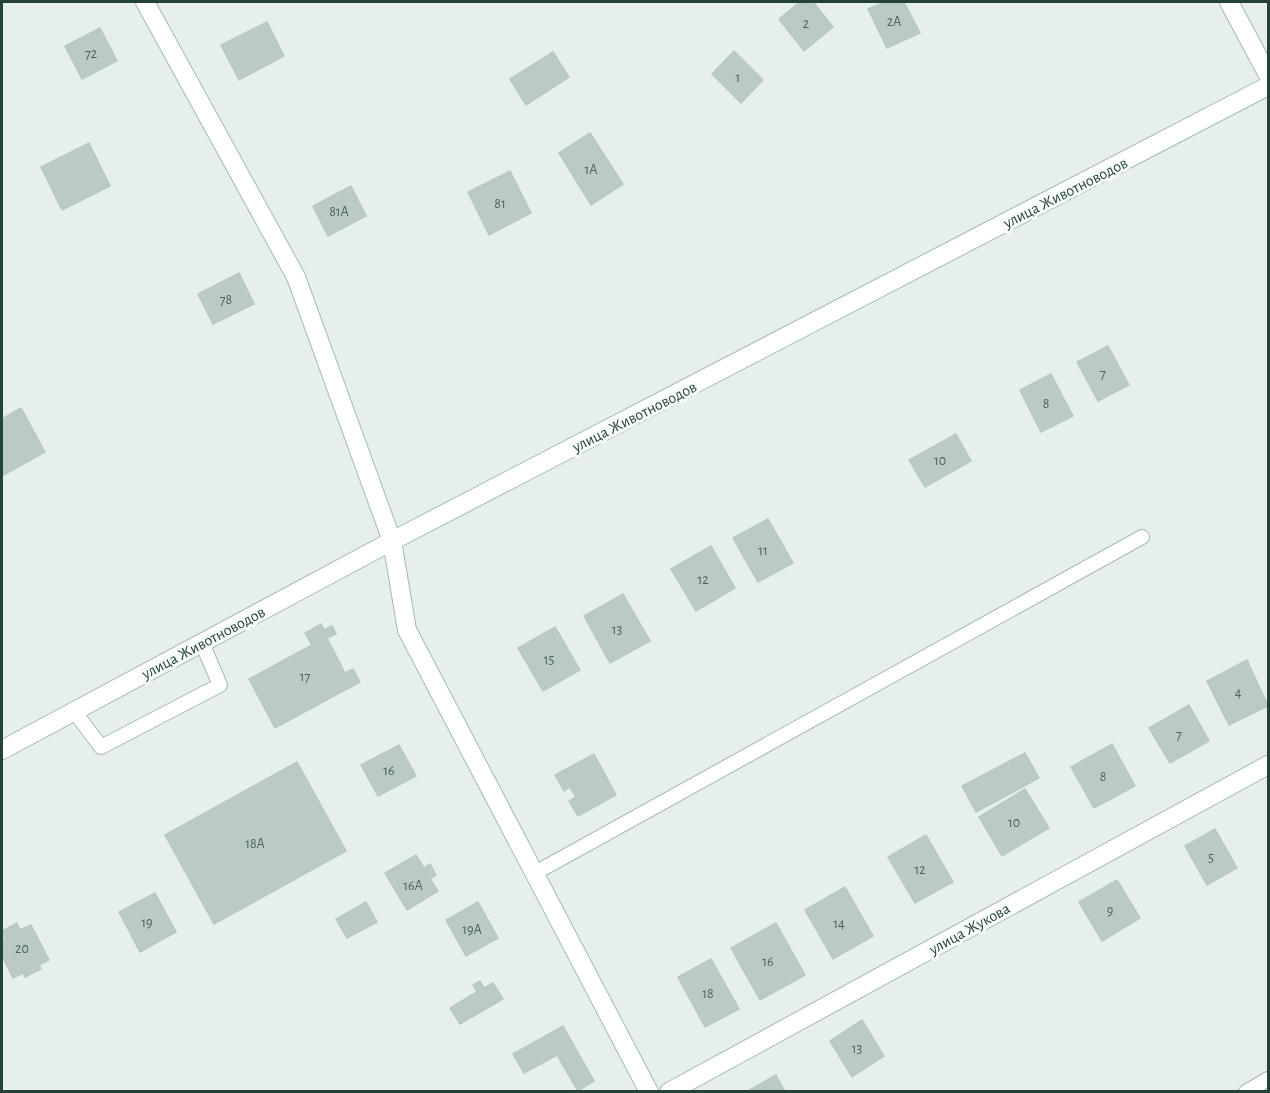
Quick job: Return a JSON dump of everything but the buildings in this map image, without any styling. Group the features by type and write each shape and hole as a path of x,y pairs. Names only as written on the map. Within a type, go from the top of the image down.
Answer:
{"street":[{"path":"146,2 296,277 392,541 407,630 649,1092"},
{"path":"1229,2 1269,75"},
{"name":"улица Животноводов","path":"2,750 392,541 1269,86"},
{"name":"улица Жукова","path":"669,1092 1269,765"}],"lane":[{"path":"535,873 1142,537"},
{"path":"74,711 101,747 220,685 201,643"},
{"path":"1246,1092 1269,1078"}]}
